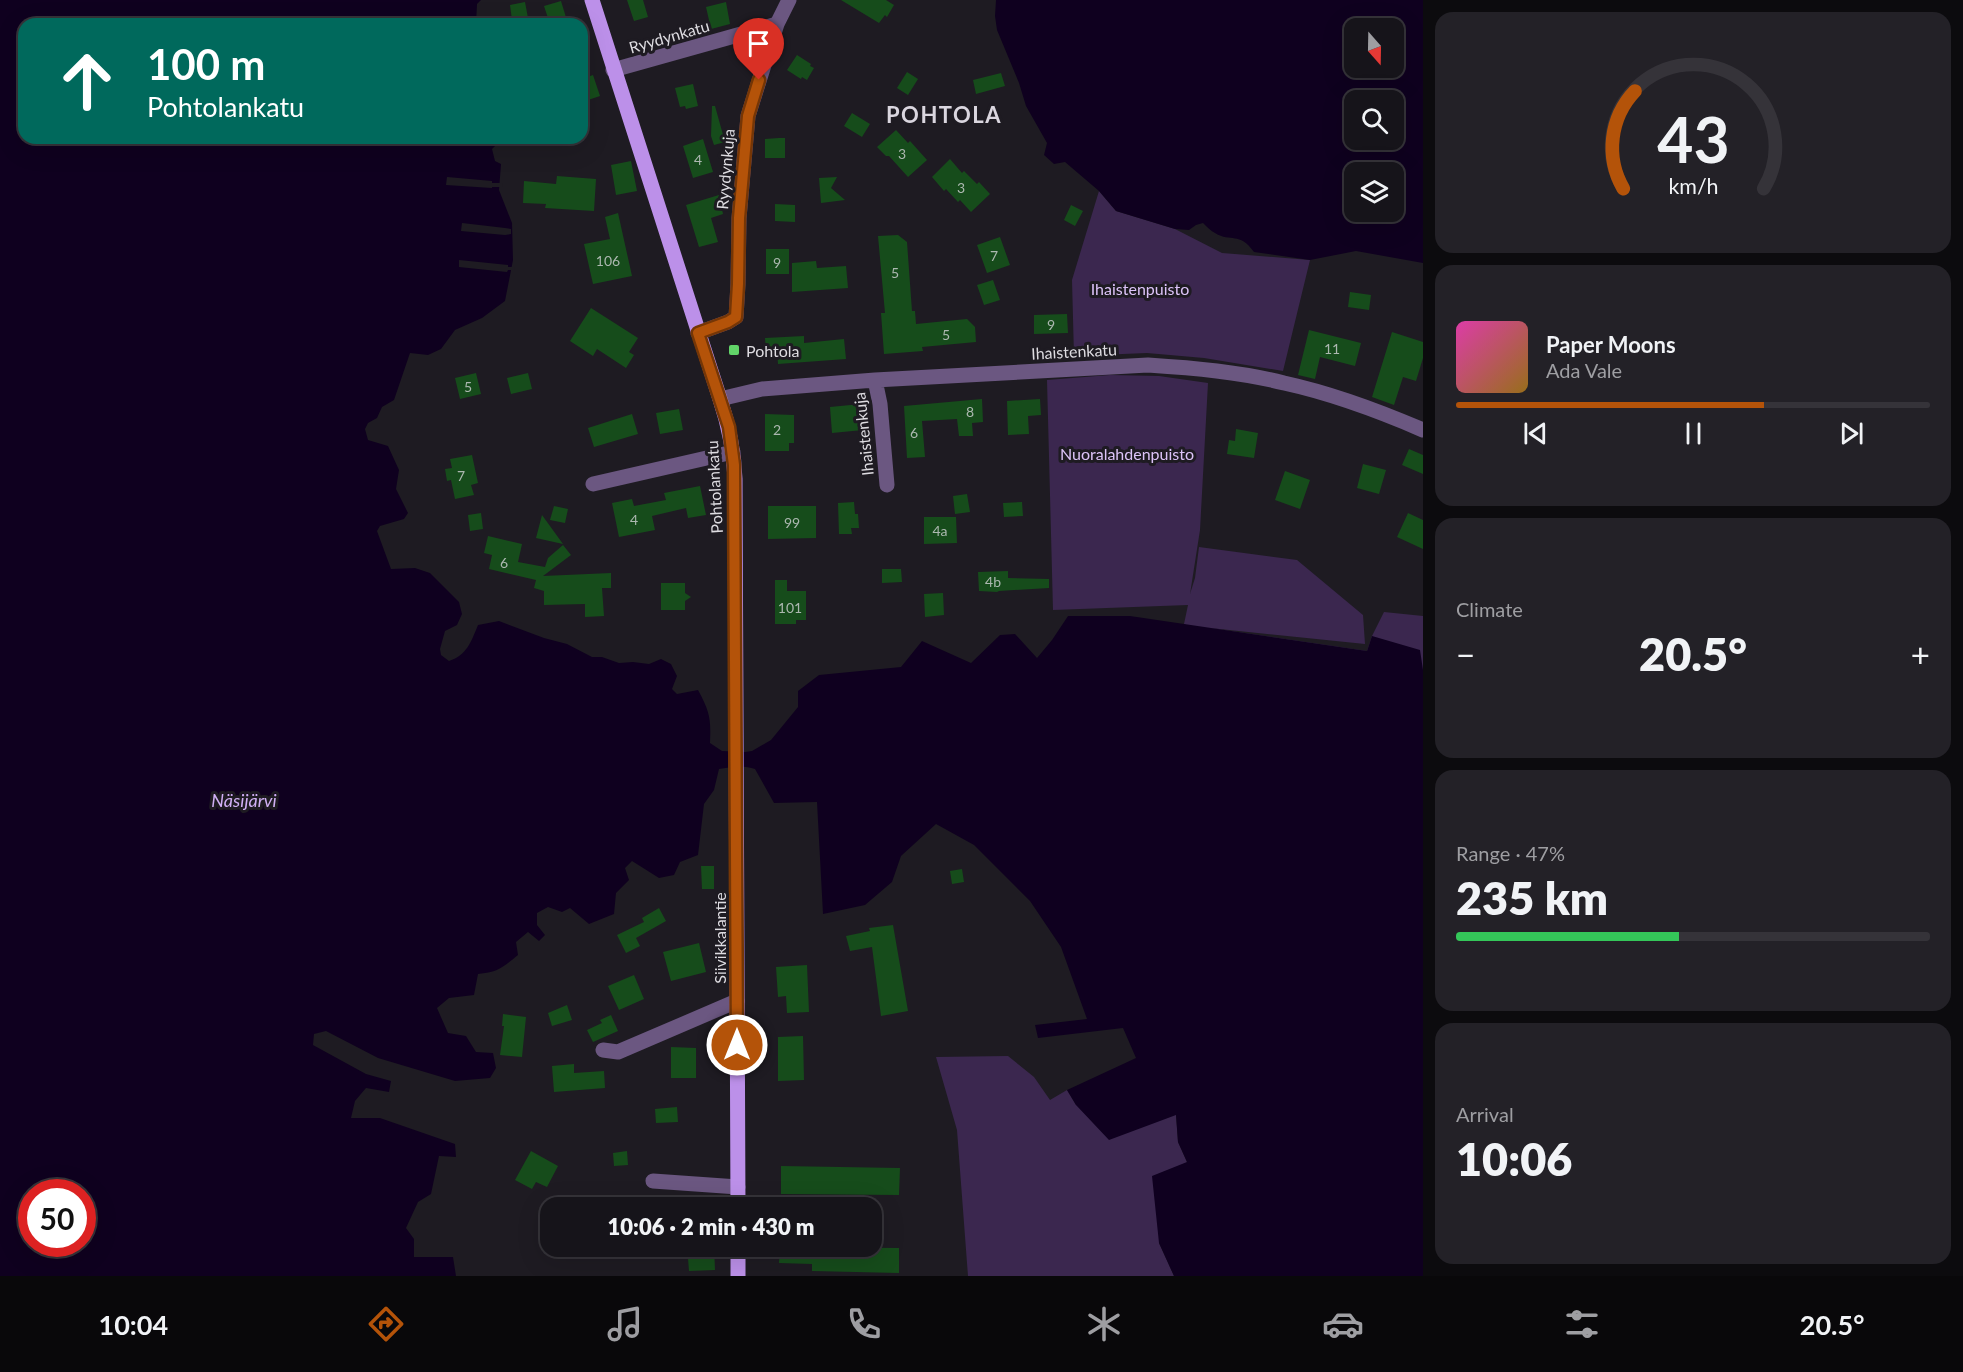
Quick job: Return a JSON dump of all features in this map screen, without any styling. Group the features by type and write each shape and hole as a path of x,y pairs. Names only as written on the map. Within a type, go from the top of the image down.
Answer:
{"main road":[{"name":"Pohtolankatu","path":"592,0 729,427 735,479 736,813"},
{"name":"Siivikkalantie","path":"736,813 738,1197"},
{"path":"738,1257 738,1276"}],"street":[{"path":"777,24 789,0"},
{"name":"Ryydynkatu","path":"614,70 777,24"},
{"name":"Ryydynkuja","path":"698,333 736,317 739,218 748,116 777,24"},
{"name":"Ihaistenkatu","path":"720,399 762,389 875,380 1148,365 1194,368 1284,383 1355,404 1423,430"},
{"name":"Ihaistenkuja","path":"875,380 880,404 887,485"},
{"path":"593,484 733,452"},
{"path":"603,1050 618,1052 737,1001"},
{"path":"652,1181 738,1187"}],"green space":[{"name":"Ihaistenpuisto","path":"1099,191 1116,211 1175,229 1222,253 1310,260 1283,371 1204,358 1147,353 1074,356 1072,280"},
{"name":"Nuoralahdenpuisto","path":"1110,375 1159,376 1208,383 1200,530 1190,594 1195,578 1199,547 1297,560 1363,615 1365,644 1210,628 1367,651 1384,612 1423,616 1423,740 1184,624 1188,605 1053,610 1047,380"},
{"path":"1008,1056 1034,1077 1050,1100 1067,1090 1076,1105 1176,1115 1178,1142 1187,1162 1159,1243 1174,1276 968,1276 957,1130 936,1057"}],"water":[{"name":"Näsijärvi","path":"0,0 481,0 477,4 476,18 18,18 18,144 497,144 492,149 495,161 501,164 499,190 512,223 513,260 505,301 482,318 455,330 441,349 428,355 410,353 394,400 382,407 377,418 368,423 365,429 368,440 388,446 399,470 396,489 408,513 404,519 380,526 377,531 391,569 415,568 430,573 459,602 462,614 457,625 445,631 440,649 441,655 449,661 464,651 478,625 499,621 567,644 592,657 602,657 619,663 649,664 661,659 671,664 677,676 672,689 677,694 698,690 709,716 710,743 722,751 745,752 752,751 771,740 798,707 798,691 819,675 901,667 922,641 971,663 1000,635 1015,634 1037,658 1068,616 1130,616 1367,651 1372,636 1420,650 1423,670 1423,1276 1174,1276 1159,1243 1152,1176 1187,1162 1178,1142 1176,1115 1109,1140 1076,1105 1067,1090 1136,1058 1123,1028 1038,1038 1035,1025 1087,1019 1061,947 1030,901 974,845 936,824 901,856 892,882 865,905 823,914 817,802 774,803 755,769 742,767 719,769 714,790 704,804 698,855 680,862 674,875 659,878 632,861 625,868 629,880 616,893 614,914 589,924 570,908 562,912 548,907 537,913 537,925 545,935 539,941 528,932 516,942 518,955 499,969 478,974 474,995 449,998 437,1008 448,1033 466,1036 476,1052 493,1053 496,1068 490,1078 455,1081 378,1058 326,1031 314,1034 313,1045 366,1074 391,1081 389,1092 366,1088 355,1101 351,1118 380,1118 455,1144 456,1157 439,1156 431,1194 418,1202 406,1228 414,1239 414,1257 453,1257 456,1276 0,1276"},
{"path":"996,0 1423,0 1423,263 1356,251 1310,260 1254,252 1239,239 1221,236 1203,223 1189,230 1175,229 1116,211 1099,191 1065,162 1054,164 1044,155 1047,143 1026,106 997,30"}],"pier":[{"path":"447,177 503,183 502,187 492,188 446,185"},
{"path":"462,223 511,229 511,234 461,231"},
{"path":"459,260 515,267 514,270 507,272 459,267"}],"building":[{"path":"627,0 643,0 648,17 634,21"},
{"path":"841,0 886,0 894,5 887,17 885,15 879,23"},
{"path":"561,1 566,18 548,18 544,6"},
{"path":"525,2 528,18 512,18 510,5"},
{"path":"726,2 730,24 711,29 706,7"},
{"path":"797,55 814,68 807,80 787,70"},
{"path":"907,72 918,79 908,95 897,88"},
{"path":"1001,73 1005,86 976,94 973,80"},
{"path":"593,75 600,96 588,100 588,77"},
{"path":"693,84 698,106 686,109 685,106 680,107 675,88"},
{"path":"712,106 715,106 725,142 714,145 711,136"},
{"path":"852,113 870,124 862,137 844,126"},
{"path":"896,130 908,143 910,141 927,160 908,177 889,156 877,147"},
{"path":"785,138 785,158 765,158 765,139"},
{"path":"703,139 713,172 693,178 683,146"},
{"path":"950,159 962,173 964,171 977,184 979,182 990,194 971,212 946,189 944,191 932,177"},
{"path":"631,161 637,191 616,195 611,165"},
{"path":"557,176 596,179 594,211 545,208 546,204 523,203 524,181 556,184"},
{"path":"837,177 831,188 845,200 821,203 819,178"},
{"path":"719,195 723,214 711,218 718,242 699,247 686,205"},
{"path":"775,204 795,205 795,222 775,221"},
{"path":"1071,205 1083,211 1075,226 1064,220"},
{"path":"618,213 632,276 593,284 584,244 610,239 605,217"},
{"path":"898,235 907,242 912,311 915,311 916,324 967,319 975,327 976,342 922,347 923,351 884,354 881,313 885,313 878,236"},
{"path":"1000,237 1010,265 987,273 977,245"},
{"path":"766,249 789,249 789,274 766,274"},
{"path":"816,261 817,268 846,266 848,288 792,292 792,263"},
{"path":"993,280 1000,300 984,305 977,285"},
{"path":"1350,292 1371,295 1369,310 1348,307"},
{"path":"591,308 638,338 629,352 634,355 626,368 597,349 593,356 570,341"},
{"path":"1067,314 1068,333 1034,334 1034,315"},
{"path":"1309,330 1361,343 1355,366 1320,357 1315,379 1298,375"},
{"path":"1392,332 1423,342 1423,358 1416,381 1403,377 1394,405 1372,397"},
{"path":"804,336 804,343 844,339 846,359 778,364 777,350 766,351 765,338"},
{"path":"476,373 481,394 460,399 455,378"},
{"path":"528,373 532,389 511,394 507,378"},
{"path":"982,399 983,422 972,423 973,436 959,436 957,419 922,421 925,457 907,458 904,406"},
{"path":"1040,399 1041,415 1028,416 1029,434 1008,435 1007,401"},
{"path":"861,404 863,430 832,433 830,407"},
{"path":"679,409 683,430 660,434 656,413"},
{"path":"632,414 638,434 594,447 588,428"},
{"path":"765,414 794,415 794,443 789,443 789,451 765,451"},
{"path":"1236,429 1258,433 1254,458 1227,454 1229,440 1235,441"},
{"path":"1409,449 1423,455 1423,474 1402,465"},
{"path":"472,455 478,483 471,485 474,495 455,499 451,480 447,481 445,469 452,468 450,459"},
{"path":"1363,464 1386,470 1379,494 1357,488"},
{"path":"1285,471 1310,480 1300,509 1275,500"},
{"path":"700,486 706,515 688,518 686,508 652,516 655,530 619,537 612,503 632,499 634,506 666,500 664,493"},
{"path":"967,494 970,512 955,514 953,496"},
{"path":"854,502 859,528 851,528 852,534 839,534 838,503"},
{"path":"1022,502 1023,516 1004,517 1003,503"},
{"path":"554,506 568,509 565,523 550,520"},
{"path":"768,506 816,506 816,538 768,539"},
{"path":"481,513 483,529 470,531 468,515"},
{"path":"1408,513 1423,520 1423,549 1397,537"},
{"path":"542,515 563,544 536,538"},
{"path":"924,517 956,517 957,543 924,544"},
{"path":"488,536 522,544 518,562 545,567 548,558 563,545 571,555 543,576 611,573 611,588 602,588 604,616 585,617 585,604 544,605 544,591 534,588 536,580 489,569 492,555 484,553"},
{"path":"882,569 901,569 902,582 882,583"},
{"path":"1008,571 1008,578 1049,579 1049,588 979,591 978,572"},
{"path":"775,580 787,580 787,591 806,591 806,620 796,620 796,624 775,624"},
{"path":"661,583 685,583 685,593 691,597 685,601 685,610 661,610"},
{"path":"943,593 944,615 925,617 924,594"},
{"path":"701,866 714,866 714,889 702,889"},
{"path":"962,869 964,882 952,884 950,871"},
{"path":"659,908 666,921 636,938 640,946 626,953 617,935 644,922 642,918"},
{"path":"893,925 908,1011 881,1016 872,947 850,951 846,936 870,931 869,928"},
{"path":"699,943 706,972 671,981 663,952"},
{"path":"807,965 809,1012 787,1013 786,996 778,997 776,967"},
{"path":"634,975 644,999 619,1010 608,986"},
{"path":"567,1005 572,1020 552,1026 548,1013"},
{"path":"503,1014 526,1017 522,1057 500,1055 504,1026 502,1026"},
{"path":"611,1015 618,1031 593,1042 587,1030 602,1023 600,1020"},
{"path":"803,1036 804,1080 778,1081 778,1037"},
{"path":"671,1047 696,1048 696,1078 671,1078"},
{"path":"574,1064 574,1073 604,1071 605,1088 554,1092 552,1066"},
{"path":"677,1107 678,1122 656,1123 655,1109"},
{"path":"531,1151 558,1166 547,1187 536,1182 532,1189 515,1180"},
{"path":"627,1151 628,1165 614,1166 613,1153"},
{"path":"781,1166 900,1168 899,1195 781,1194"},
{"path":"882,1248 899,1248 899,1273 812,1271 812,1264 779,1263 779,1257 882,1257"},
{"path":"688,1257 714,1257 715,1270 689,1271"}],"place":[{"name":"Pohtola","path":"734,350"}],"district":[{"name":"POHTOLA","path":"944,114"}],"route":[{"path":"737,1045 734,465 729,427 698,333 736,317 739,218 748,116 759,80"}]}
